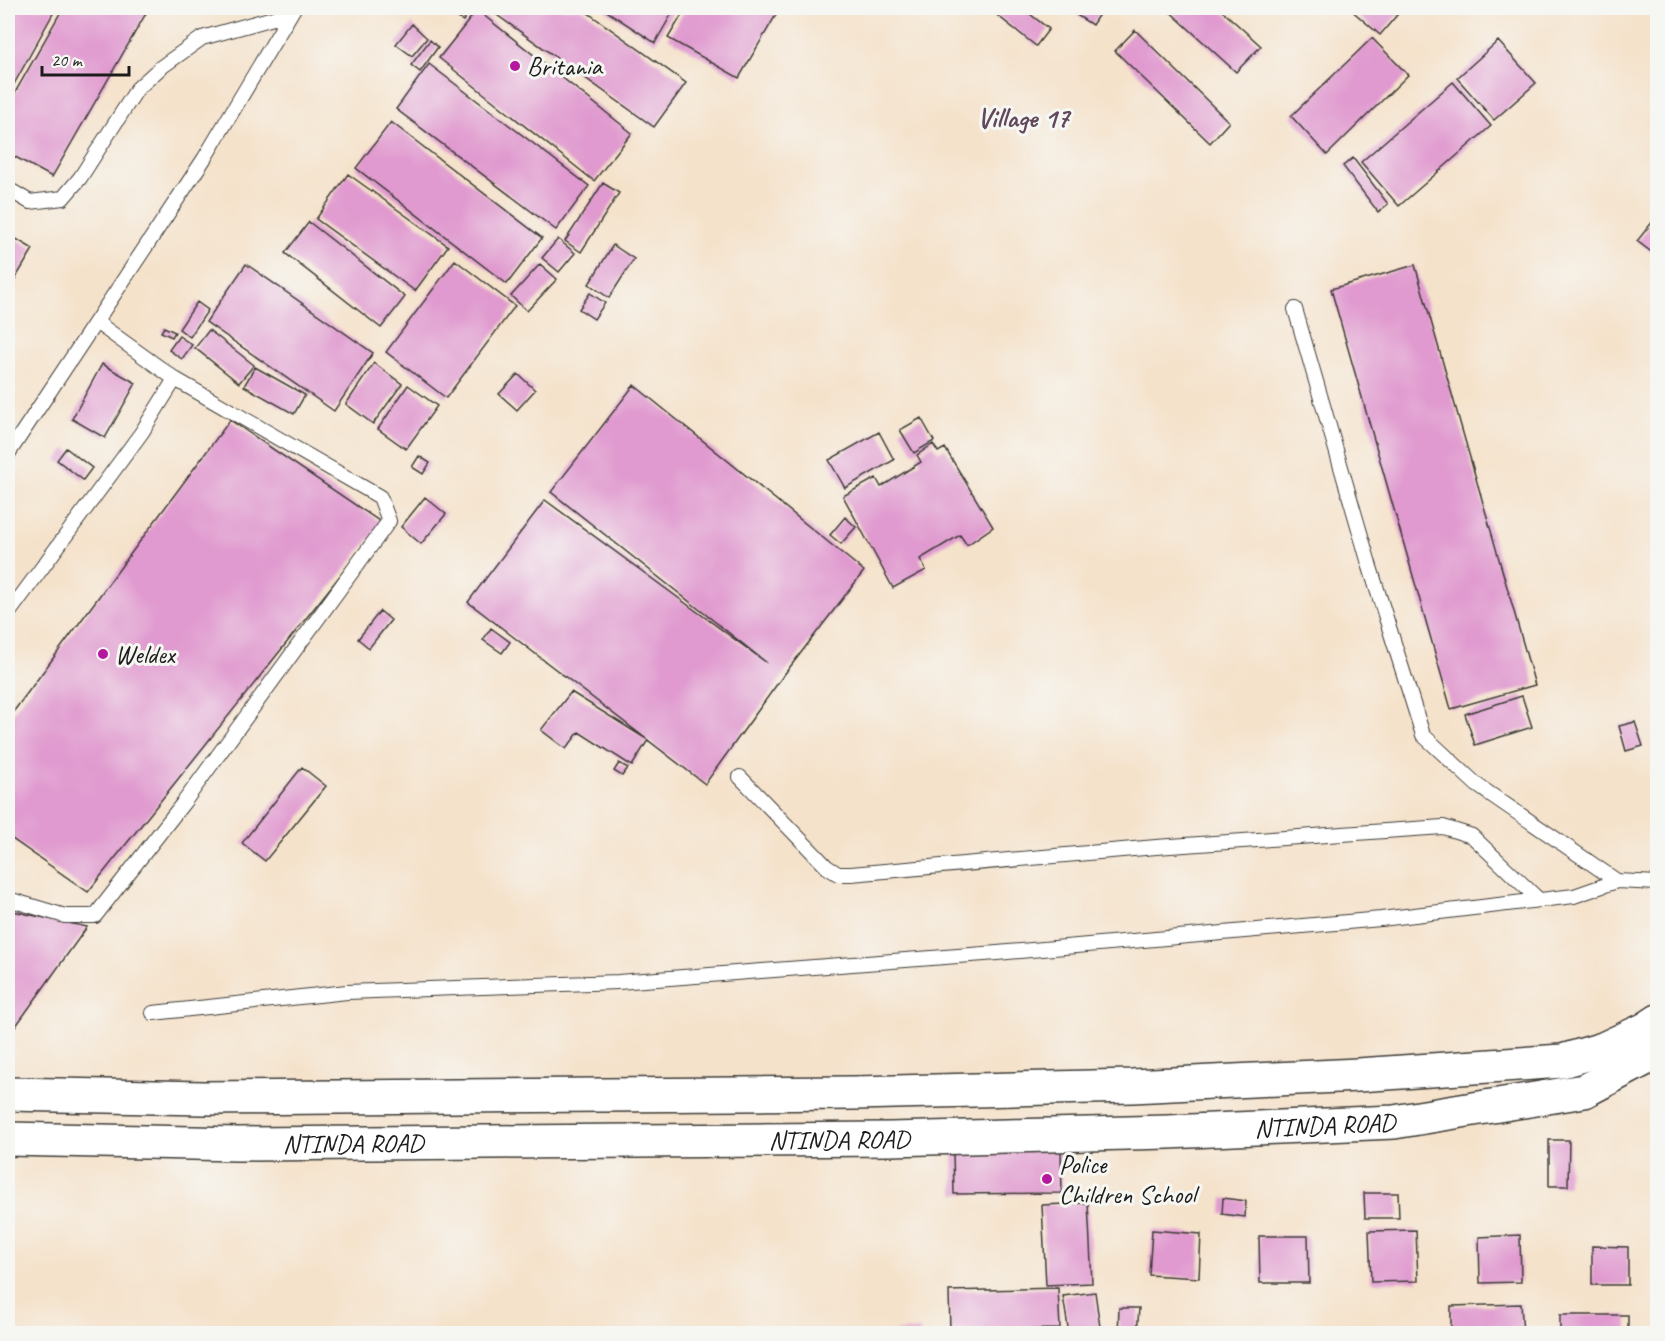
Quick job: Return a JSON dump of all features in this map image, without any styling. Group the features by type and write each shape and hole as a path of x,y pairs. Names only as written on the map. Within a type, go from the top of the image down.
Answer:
{"main road":[{"name":"NTINDA ROAD","path":"8,1094 203,1098 855,1093 1132,1086 1358,1075 1562,1061 1603,1049 1658,1021"},
{"name":"NTINDA ROAD","path":"8,1139 238,1144 879,1139 1168,1132 1394,1122 1584,1091 1658,1052"}],"lane":[{"path":"8,189 30,202 63,198 80,178 137,89 160,68 202,38 292,10"},
{"path":"8,454 204,159 292,10"},
{"path":"1295,309 1370,567 1423,735 1477,785 1617,881"},
{"path":"8,899 65,916 94,916 184,802 389,521 380,498 176,379 96,322"},
{"path":"8,614 142,432 176,379"},
{"path":"740,777 827,867 838,874 1156,847 1443,827 1472,836 1539,900"},
{"path":"153,1013 347,992 618,982 997,953 1381,919 1574,896 1617,881 1658,883"}],"building":[{"path":"8,8 56,8 8,95"},
{"path":"63,8 149,8 52,177 8,153 8,105"},
{"path":"457,8 471,8 463,21 453,15"},
{"path":"487,8 581,8 686,83 654,127"},
{"path":"602,8 675,8 655,43"},
{"path":"686,8 780,8 739,78 668,38"},
{"path":"988,8 1022,8 1049,29 1036,46"},
{"path":"1080,8 1103,8 1092,25 1075,14"},
{"path":"1166,8 1219,8 1261,46 1236,72"},
{"path":"1349,8 1403,8 1380,35"},
{"path":"477,10 632,133 594,181 439,58"},
{"path":"412,24 427,38 412,56 396,44"},
{"path":"1135,30 1229,122 1210,143 1115,51"},
{"path":"1372,38 1408,75 1327,155 1291,116"},
{"path":"430,40 438,47 420,72 411,65"},
{"path":"1498,41 1536,83 1494,120 1457,78"},
{"path":"429,64 589,186 556,230 396,109"},
{"path":"1453,82 1491,126 1399,206 1361,162"},
{"path":"391,122 542,238 507,284 356,168"},
{"path":"1353,158 1388,204 1378,212 1343,166"},
{"path":"348,174 448,246 415,291 316,219"},
{"path":"603,183 619,193 581,252 565,241"},
{"path":"1658,215 1658,257 1637,241"},
{"path":"309,222 405,297 381,328 285,253"},
{"path":"8,234 33,249 8,291"},
{"path":"558,239 575,253 559,272 542,258"},
{"path":"613,245 634,259 609,298 589,284"},
{"path":"455,260 515,306 446,398 386,352"},
{"path":"246,264 373,353 334,411 206,322"},
{"path":"540,264 557,279 527,311 511,296"},
{"path":"1415,265 1535,685 1451,709 1331,289"},
{"path":"590,293 605,303 594,319 579,309"},
{"path":"197,302 208,310 190,337 179,329"},
{"path":"164,327 175,332 172,337 161,332"},
{"path":"209,330 254,365 239,383 195,348"},
{"path":"179,336 192,345 182,359 169,350"},
{"path":"374,363 402,384 373,424 346,404"},
{"path":"102,364 136,383 105,438 72,419"},
{"path":"255,367 305,395 294,414 244,386"},
{"path":"518,374 535,390 517,410 499,394"},
{"path":"408,385 437,406 406,449 378,429"},
{"path":"634,385 864,571 783,676 705,784 468,602 545,500 767,663 551,492"},
{"path":"921,418 934,441 914,453 900,430"},
{"path":"230,420 382,523 88,892 8,836 8,719"},
{"path":"879,432 894,460 845,488 829,460"},
{"path":"933,444 938,452 945,448 993,527 967,545 960,535 920,559 926,570 893,588 843,496 876,478 881,487 921,462 917,455"},
{"path":"66,448 92,468 83,480 57,460"},
{"path":"419,456 430,463 423,474 412,467"},
{"path":"425,497 446,514 421,544 401,527"},
{"path":"845,517 856,527 841,544 830,535"},
{"path":"380,611 391,620 369,648 358,639"},
{"path":"491,628 510,642 502,653 483,640"},
{"path":"571,692 648,740 632,766 579,732 566,749 541,730"},
{"path":"1522,696 1532,727 1475,745 1465,714"},
{"path":"1635,722 1643,746 1626,751 1619,726"},
{"path":"1655,743 1658,743 1658,783 1655,783"},
{"path":"619,763 628,768 622,776 614,771"},
{"path":"302,767 326,786 265,861 242,843"},
{"path":"8,910 87,927 8,1037"},
{"path":"1549,1140 1569,1140 1568,1186 1549,1186"},
{"path":"1061,1150 1062,1193 954,1194 953,1152"},
{"path":"1364,1193 1398,1193 1399,1218 1365,1218"},
{"path":"1223,1198 1246,1201 1245,1217 1222,1214"},
{"path":"1088,1203 1092,1283 1046,1285 1042,1205"},
{"path":"1152,1230 1201,1234 1199,1278 1149,1275"},
{"path":"1416,1230 1418,1281 1371,1282 1369,1231"},
{"path":"1520,1235 1521,1282 1480,1283 1479,1237"},
{"path":"1259,1236 1308,1236 1309,1283 1260,1283"},
{"path":"1592,1246 1628,1247 1628,1285 1592,1285"},
{"path":"1058,1288 1060,1329 950,1331 949,1291"},
{"path":"1095,1292 1101,1334 1069,1334 1063,1296"},
{"path":"1521,1304 1523,1334 1451,1334 1451,1306"},
{"path":"1119,1308 1139,1308 1137,1334 1118,1334"},
{"path":"1560,1315 1628,1315 1628,1334 1560,1334"},
{"path":"920,1330 920,1334 896,1334 896,1332"}],"place":[{"name":"Britania","path":"515,66"},
{"name":"Weldex","path":"103,654"},
{"name":"Police Children School","path":"1047,1179"}],"district":[{"name":"Village 17","path":"1023,117"}]}
